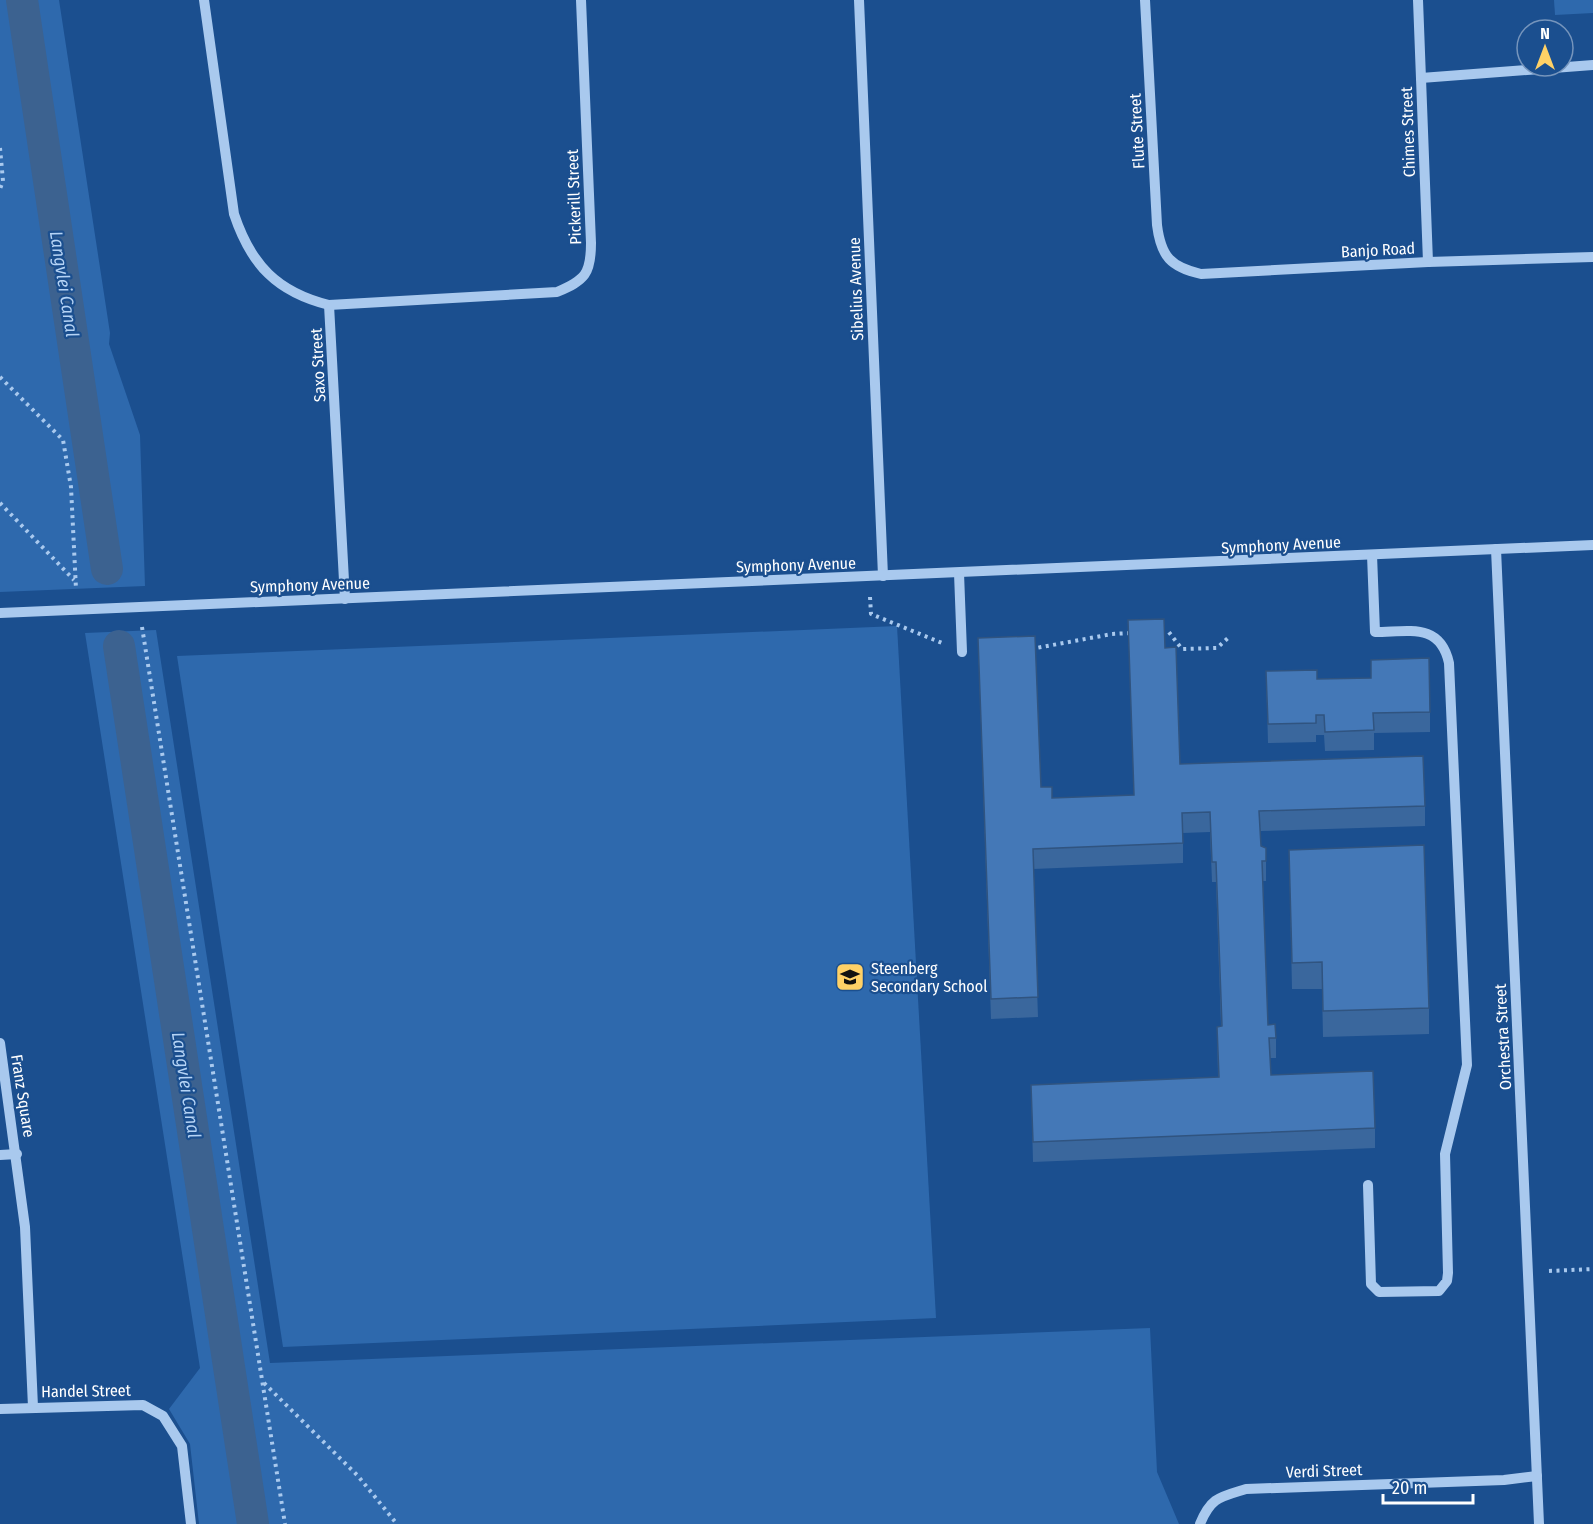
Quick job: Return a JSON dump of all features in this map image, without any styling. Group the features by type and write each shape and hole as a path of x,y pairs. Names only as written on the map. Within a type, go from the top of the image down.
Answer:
{"street":[{"name":"Saxo Street","path":"204,0 234,214 242,238 257,263 280,285 304,299 329,305 345,599"},
{"name":"Pickerill Street","path":"329,305 557,292 579,283 591,265 581,0"},
{"name":"Sibelius Avenue","path":"859,0 884,576"},
{"name":"Flute Street","path":"1145,0 1157,225 1159,243 1168,259"},
{"name":"Chimes Street","path":"1418,0 1428,262"},
{"path":"1421,78 1593,65"},
{"name":"Banjo Road","path":"1168,259 1182,269 1201,274 1428,262 1593,257"},
{"name":"Symphony Avenue","path":"0,613 1593,545"},
{"name":"Orchestra Street","path":"1496,549 1539,1524"},
{"path":"1368,1185 1371,1284 1374,1289 1379,1292 1439,1292 1448,1281 1446,1141 1467,1065 1449,663 1440,640 1430,634 1375,632 1372,555"},
{"path":"959,573 962,652"},
{"name":"Franz Square","path":"0,1043 26,1227 33,1407"},
{"name":"Franz Square","path":"0,1155 17,1154"},
{"name":"Handel Street","path":"0,1409 142,1405 163,1416 182,1446 191,1524"},
{"name":"Verdi Street","path":"1200,1524 1207,1505 1225,1495 1246,1489 1504,1480 1537,1476"}],"path":[{"path":"0,147 3,181 0,189"},
{"path":"0,377 63,440 71,487 74,580 77,593"},
{"path":"0,503 74,580"},
{"path":"870,593 871,614 962,652"},
{"path":"142,624 285,1524"},
{"path":"1157,632 1168,631 1182,649 1216,648 1229,637"},
{"path":"1019,650 1042,649 1112,634 1134,633"},
{"path":"1549,1272 1593,1269"},
{"path":"263,1382 358,1476 397,1524"}],"shaded area":[{"path":"0,0 59,0 110,333 109,344 140,435 145,586 0,592"},
{"path":"1554,0 1593,0 1593,13 1555,15"},
{"path":"897,626 936,1318 283,1347 177,656"},
{"path":"156,630 270,1363 1150,1328 1157,1472 1179,1524 199,1524 190,1444 169,1409 200,1368 85,633"}],"building":[{"path":"1164,619 1165,648 1176,647 1180,764 1423,756 1425,806 1259,811 1261,846 1266,848 1266,861 1262,861 1268,1025 1275,1024 1276,1038 1269,1038 1271,1075 1373,1071 1375,1128 1033,1142 1031,1085 1219,1077 1217,1027 1222,1026 1216,862 1212,862 1210,812 1182,813 1183,843 1033,849 1038,997 991,999 978,638 1035,636 1041,787 1052,787 1052,798 1134,795 1128,620"},
{"path":"1429,658 1430,712 1373,713 1374,730 1325,732 1324,715 1316,715 1316,723 1268,724 1266,671 1317,670 1317,679 1371,678 1371,660"},
{"path":"1424,845 1429,1008 1323,1011 1322,962 1292,963 1289,850"}],"waterway":[{"name":"Langvlei Canal","path":"22,0 107,569"},
{"name":"Langvlei Canal","path":"119,646 253,1524"}],"place":[{"name":"Steenberg Secondary School","path":"850,977"}]}
